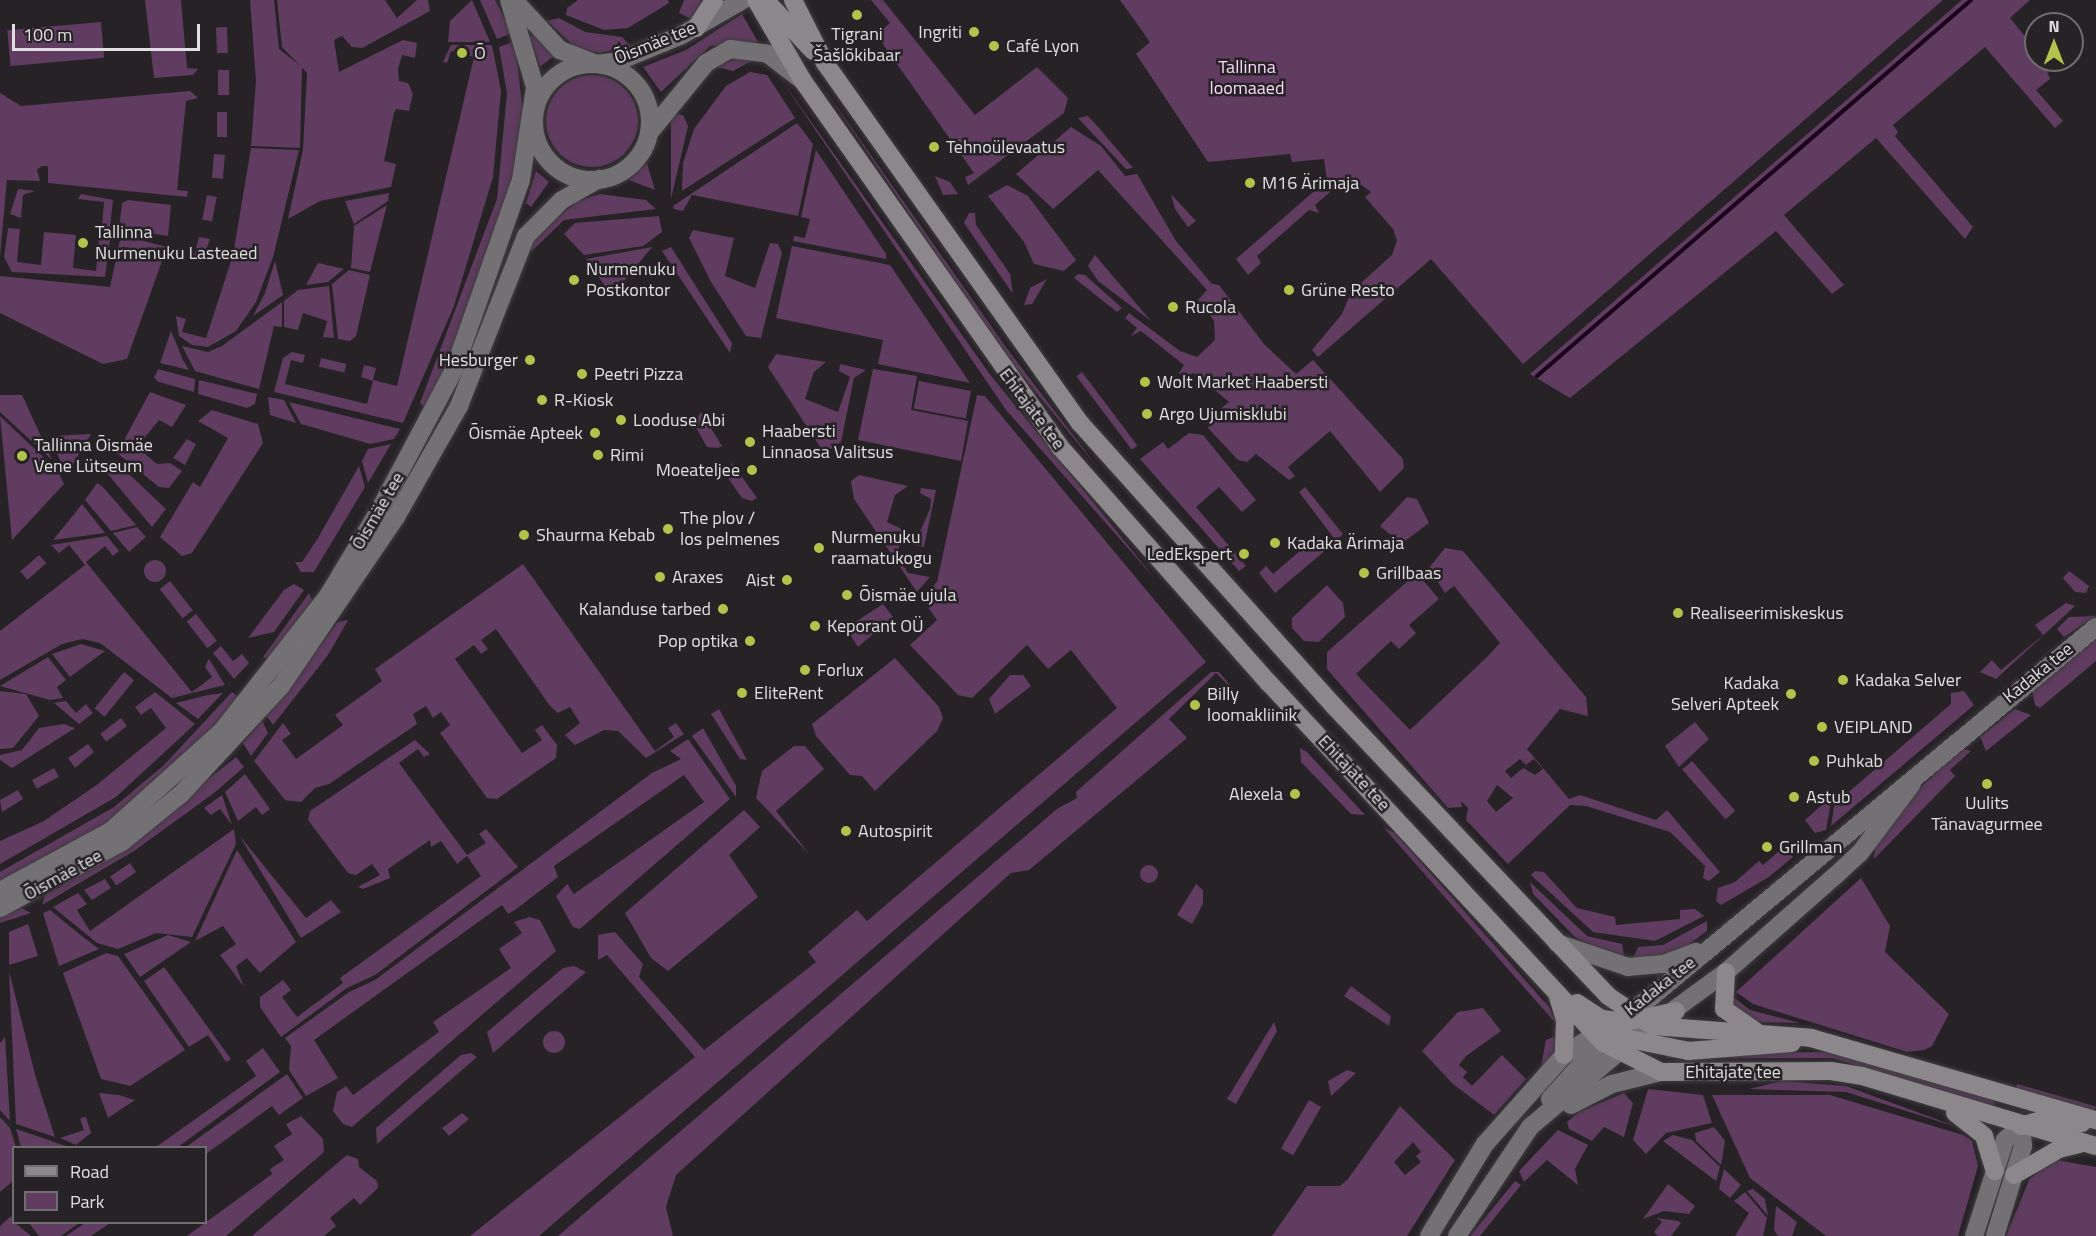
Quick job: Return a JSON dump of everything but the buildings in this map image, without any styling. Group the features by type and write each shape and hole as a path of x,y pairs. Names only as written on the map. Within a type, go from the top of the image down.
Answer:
{"main road":[{"name":"Õismäe tee","path":"0,891 111,831 174,779 255,693 328,596 454,370 511,215 534,116 532,73 509,0"},
{"name":"Õismäe tee","path":"514,0 560,50 596,64 619,61 696,27 743,0"},
{"path":"696,27 714,0"},
{"name":"Ehitajate tee","path":"756,0 802,81 1060,447 1269,683 1557,992 1620,1030 1661,1072 1831,1071 2089,1145"},
{"path":"765,0 825,63"},
{"name":"Ehitajate tee","path":"793,0 825,63 1102,450 1608,996 1620,1030"},
{"name":"Õismäe tee","path":"648,135 706,63 730,49 768,54 802,81"},
{"path":"596,64 614,68 636,84 648,108 648,135 631,164 599,179 576,177 556,167 541,149 534,116 541,95 555,78 574,67 596,64"},
{"name":"Õismäe tee","path":"0,908 122,842 203,772 281,686 378,546 459,406 522,242 562,200 599,179"},
{"name":"Kadaka tee","path":"1620,1030 1646,1000 1707,948 2096,627"},
{"name":"Kadaka tee","path":"1429,1236 1485,1144 1564,1055 1620,1030 1676,1011 1726,972 1860,853 1926,766"},
{"path":"1557,943 1628,967 1664,964 1707,948"},
{"path":"1726,972 1724,1009 1736,1022 1763,1034"},
{"path":"1557,992 1565,1020 1564,1055"},
{"path":"1457,1236 1530,1127 1620,1030 1634,1039 1715,1052 1811,1038"},
{"name":"Ehitajate tee","path":"1620,1030 1763,1034 1811,1038 2008,1094 2096,1122"},
{"path":"1634,1039 1638,1056 1661,1072"},
{"path":"1530,1127 1588,1094 1661,1072"},
{"path":"1995,1236 2023,1146 2021,1126 2008,1094"},
{"path":"1936,1100 1984,1136 1995,1171"},
{"path":"1974,1236 2005,1140 2021,1126 2048,1121 2096,1122"},
{"path":"2014,1175 2059,1149 2089,1145"}],"green space":[{"path":"145,0 181,0 187,68 198,69 193,75 154,78"},
{"path":"250,0 274,0 279,49 302,67 300,148 251,146 256,81"},
{"path":"277,0 385,0 397,18 417,0 428,0 430,11 362,48 352,47 342,36 334,40 339,72 403,40 417,43 415,58 402,55 398,69 399,81 408,83 413,94 409,111 396,109 394,113 384,161 396,164 391,187 320,201 288,219 303,150 307,73 282,47"},
{"path":"472,0 490,42 448,42 450,21"},
{"path":"480,0 495,0 512,33 497,39"},
{"path":"578,0 668,0 669,3 628,28 604,30 566,15 567,8"},
{"path":"684,0 707,0 691,19 679,13"},
{"path":"871,0 883,0 975,115 1037,67 1068,98 1064,113 968,185 965,177 974,173 880,40 879,33 890,23"},
{"name":"Tallinna loomaaed","path":"1120,0 1943,0 1523,364 1431,259 1318,357 1312,350 1342,314 1351,292 1392,255 1397,241 1393,229 1365,197 1371,192 1349,176 1315,205 1319,213 1309,210 1257,256 1261,263 1248,275 1236,259 1327,180 1324,159 1292,162 1290,154 1208,162 1136,54 1150,42"},
{"path":"1962,0 2030,0 2010,18 2024,35 2024,72 2047,72 2050,79 2036,90 2063,121 2055,128 1985,47 1893,125 1898,132 1895,136 1973,227 1965,239 1876,138 1784,215 1844,285 1832,294 1776,231 1570,398 1530,374"},
{"path":"742,14 758,42 710,46 661,92 643,67 686,50"},
{"path":"559,18 585,32 622,37 631,46 599,53 575,47 547,21"},
{"path":"101,22 104,58 10,66 7,30"},
{"path":"216,27 227,27 228,53 217,53"},
{"path":"536,33 554,56 540,67 529,36"},
{"path":"515,41 523,113 510,191 444,373 424,407 420,403 497,199 507,93 499,47"},
{"path":"451,45 492,45 501,91 493,177 454,306 403,423 274,392 283,358 292,352 305,355 303,363 291,360 285,384 367,404 373,381 361,377 364,365 376,368 373,380 397,386 474,57 451,51 447,63 443,62"},
{"path":"738,57 757,58 733,71 717,67"},
{"path":"218,70 229,70 229,95 218,95"},
{"path":"750,72 767,75 795,118 682,191 683,163 694,129 726,86"},
{"path":"776,72 989,373 1156,580 1006,410"},
{"path":"592,75 609,79 624,89 634,104 638,121 634,138 624,153 609,163 592,167 575,163 560,153 550,138 546,121 550,104 560,89 575,79"},
{"path":"816,77 1008,350 1102,473 1004,353"},
{"path":"190,91 198,98 186,101 177,190 188,191 187,197 48,183 48,166 42,166 37,170 40,181 7,180 0,257 0,93 21,106"},
{"path":"217,112 227,112 227,137 217,137"},
{"path":"671,114 683,115 688,126 671,199"},
{"path":"1088,116 1133,168 1126,169 1078,118"},
{"path":"797,123 813,144 798,216 692,195 683,211 674,209 673,206"},
{"path":"1071,127 1101,146 1125,176 1137,174 1176,241 1212,284 1219,285 1264,344 1296,374 1313,360 1403,459 1404,468 1380,492 1330,431 1288,467 1295,476 1289,480 1256,454 1247,462 1238,460 1208,428 1209,418 1229,402 1204,381 1194,386 1200,378 1193,373 1187,380 1179,373 1184,365 1141,331 1131,336 1137,328 1125,318 1129,313 1180,351 1197,357 1215,340 1214,321 1198,300 1207,290 1098,170 1053,209 1016,174"},
{"path":"251,148 299,150 273,257 256,302 236,331 208,347 192,345 179,336 176,316 186,319 182,332 206,338 233,255"},
{"path":"816,150 886,254 886,259 793,241 794,236 805,238 810,219 801,217"},
{"path":"214,154 225,155 223,179 212,178"},
{"path":"647,163 651,177 655,190 629,180"},
{"path":"536,171 549,182 531,207 526,203"},
{"path":"935,176 950,182 958,194 943,195"},
{"path":"1007,185 1028,196 1076,260 1064,271 1034,264 1024,242 988,196"},
{"path":"18,189 35,191 23,195 21,218 10,214"},
{"path":"389,193 388,201 354,224 345,201"},
{"path":"81,194 113,200 110,227 102,227 104,202 78,199"},
{"path":"600,194 646,200 656,209 564,220 531,252 532,242 547,226 578,201"},
{"path":"1171,194 1196,221 1188,227 1175,209"},
{"path":"207,195 217,197 212,221 202,220"},
{"path":"128,200 171,205 168,236 119,228 122,203"},
{"path":"387,205 370,272 351,268 354,226"},
{"path":"969,213 975,213 976,225 1010,274 1013,294 964,223"},
{"path":"659,216 662,232 643,246 584,255 564,234 575,223"},
{"path":"8,228 20,229 17,262 41,265 44,232 76,235 73,268 96,271 99,238 110,239 105,277 12,272 4,257"},
{"path":"693,230 734,238 725,276 755,288 770,243 778,244 782,253 761,338 746,336 711,282 689,238"},
{"path":"121,235 167,247 127,359 103,364 0,313 0,276 110,287"},
{"path":"199,237 210,239 202,262 193,260"},
{"path":"792,246 890,265 970,383 878,364 883,340 776,318"},
{"path":"652,247 612,296 586,259"},
{"path":"671,247 732,343 730,353 662,251"},
{"path":"1095,255 1151,321 1098,281 1088,266"},
{"path":"275,261 283,295 253,316 265,293"},
{"path":"318,263 344,269 328,282 306,285"},
{"path":"349,270 370,275 356,336 350,341 338,339 332,284"},
{"path":"1078,274 1085,275 1122,308 1117,312 1074,278"},
{"path":"1047,279 1032,304 1024,305 1030,288"},
{"path":"329,286 334,338 323,337 327,321 303,313 298,330 284,327 284,301 298,290"},
{"path":"282,302 282,327 274,326 259,389 195,371 182,346 208,352 222,346"},
{"path":"171,331 183,360 189,370 160,363"},
{"path":"776,354 826,362 814,372 805,399 838,412 850,377 839,371 840,364 866,370 854,378 841,442 824,453 768,367"},
{"path":"321,358 346,364 344,373 319,367"},
{"path":"158,369 195,379 194,392 159,382 154,378"},
{"path":"873,369 917,376 911,410 968,421 961,461 858,440"},
{"path":"1082,372 1137,445 1132,450 1076,376"},
{"path":"199,380 257,394 255,404 247,408 198,394"},
{"path":"919,381 971,391 966,419 914,408"},
{"path":"150,392 186,405 172,427 159,420 137,447 157,464 170,463 182,471 169,488 159,487 117,453"},
{"path":"0,395 22,395 52,460 0,412"},
{"path":"977,395 985,396 1206,662 539,1236 470,1236 695,1057 607,955 598,960 598,935 615,932 643,964 639,977 704,1050 816,962 808,952 857,910 867,921 1117,708 1071,650 1048,669 1027,645 972,698 958,695 910,645 937,620 922,598 937,582"},
{"path":"268,397 284,400 296,423 270,415"},
{"path":"289,402 400,429 394,439 370,444 301,424"},
{"path":"212,410 258,424 263,443 192,553 182,556 160,537 193,482 200,487 228,438 198,421"},
{"path":"701,412 722,446 707,447 694,424"},
{"name":"Tallinna Õismäe Vene Lütseum","path":"0,416 58,471 64,484 12,540"},
{"path":"1189,433 1203,435 1256,500 1242,512 1219,487 1196,507 1246,566 1239,571 1140,459 1163,442 1168,449"},
{"path":"91,434 71,467 66,475 50,436"},
{"path":"187,439 196,444 185,465 173,458"},
{"path":"391,444 368,483 362,461 368,449"},
{"path":"114,460 166,509 152,527 107,473"},
{"path":"732,463 757,498 752,501 742,498 728,478"},
{"path":"359,466 365,487 314,572 301,572 295,562 302,562 318,538"},
{"path":"859,475 908,486 895,495 887,522 910,533 919,534 930,509 931,499 920,493 921,488 936,490 924,547 900,542 897,555 908,573 930,577 917,592 854,499 851,481"},
{"path":"97,483 136,525 111,531 85,500"},
{"path":"1305,487 1343,534 1336,541 1299,492"},
{"path":"1407,497 1417,499 1429,523 1401,544 1380,526"},
{"path":"82,504 105,533 53,540 67,523"},
{"path":"137,527 146,537 129,552 113,533"},
{"path":"1312,532 1327,549 1275,593 1259,573 1266,566 1273,574 1314,539"},
{"path":"107,536 119,551 113,556 105,546 86,562 192,692 212,677 205,667 209,659 225,685 172,698 100,643 82,639 62,644 0,680 0,631 85,565 69,545 59,553 51,545"},
{"path":"1445,548 1463,551 1586,697 1588,716 1560,709 1527,749 1569,799 1580,795 1656,820 1667,810 1720,872 1709,881 1703,878 1705,866 1670,832 1586,806 1570,805 1508,864 1466,820 1468,808 1461,801 1462,807 1448,808 1327,669 1327,652 1417,573 1439,599 1409,625 1416,633 1399,649 1391,641 1356,674 1410,730 1487,657 1500,643 1454,586 1445,593 1429,568","holes":["1520,759 1526,765 1534,759 1543,769 1535,775 1523,768 1511,778 1505,771","1497,785 1513,798 1496,812 1487,801"]},
{"path":"39,555 46,563 27,580 20,571"},
{"path":"155,560 163,563 166,571 163,579 155,582 147,579 144,571 147,563"},
{"path":"523,564 655,751 674,737 668,728 676,723 684,734 646,758 618,731 604,730 575,745 565,735 580,723 570,707 558,713 550,706 496,629 481,640 488,649 481,654 474,645 455,659 522,753 542,740 535,730 542,725 557,745 556,758 497,799 487,798 440,733 450,725 441,712 433,718 426,706 413,714 417,724 329,784 315,788 301,802 285,800 254,761 283,723 291,734 282,740 296,759 343,725 335,715 382,681 375,669"},
{"path":"2069,571 2089,586 2086,593 2075,592 2063,578"},
{"path":"170,581 193,610 183,618 160,589"},
{"path":"294,584 304,590 274,632 248,638 284,590"},
{"path":"1327,585 1343,603 1345,617 1319,642 1304,641 1292,628 1292,618"},
{"path":"309,593 314,604 268,659 263,657"},
{"path":"2066,603 2075,606 1996,679 1980,672 1992,660 2001,670 2043,635 2035,625"},
{"path":"883,604 893,617 858,647 846,628"},
{"path":"196,614 217,641 207,648 187,621"},
{"path":"2096,616 2064,637 2057,629 2069,617"},
{"path":"348,620 328,655 273,725 266,715 338,622"},
{"path":"2096,639 2096,661 2040,708 2035,705 2032,691"},
{"path":"81,644 105,651 70,677 52,654"},
{"path":"221,646 233,661 242,654 249,663 234,679 213,653"},
{"path":"48,657 66,680 57,687 63,698 50,700 0,686"},
{"path":"895,658 939,707 943,718 937,731 875,791 862,776 850,775 816,736 812,724"},
{"path":"124,672 134,680 105,717 94,709"},
{"path":"1211,672 1219,672 1241,698 1216,673 1169,719 1187,738 1029,870 1011,873 676,1175 666,1207 673,1236 558,1236 1057,809 1077,798 1076,792"},
{"path":"1010,675 1023,675 1031,686 995,714 989,699"},
{"path":"0,691 26,694 39,716 13,748 0,749"},
{"path":"1964,691 1974,705 1831,826 1836,794 1844,796 1951,704 1951,693"},
{"path":"155,692 195,724 116,797 0,864 0,841 44,821 98,784 166,728 151,708 141,715 135,707"},
{"path":"232,692 241,699 227,715 105,825 0,883 0,872 114,807 164,765"},
{"path":"223,693 198,719 176,703 208,695"},
{"path":"66,701 76,713 86,704 93,713 79,724 54,703"},
{"path":"719,709 747,760 740,759 711,714"},
{"path":"2015,709 2031,715 1986,751 1980,737"},
{"path":"121,718 127,726 106,742 100,734"},
{"path":"262,720 268,733 251,756 243,743"},
{"path":"1695,722 1709,739 1679,767 1665,746"},
{"path":"64,724 75,728 12,768 0,760 0,755 22,750 39,728"},
{"path":"703,728 736,786 736,797 692,736"},
{"path":"688,739 730,799 580,929 573,927 556,896 567,884 574,894 704,802 684,775 554,866 558,877 515,910 508,914 502,905 314,1040 338,1078 306,1096 289,1070 291,1046 285,1038 349,992 375,980 652,773 681,759 670,751"},
{"path":"415,740 430,754 424,757 418,749 399,763 467,855 486,843 479,834 486,829 518,867 375,975 347,988 281,1037 260,1007 260,997 283,980 291,990 282,997 297,1017 343,983 340,978 481,876 467,856 457,864 441,841 431,847 430,840 388,869 390,878 363,889 358,887 380,875 372,864 356,875 348,873 308,820 310,811"},
{"path":"88,744 94,752 75,768 68,758"},
{"path":"794,746 805,746 824,769 776,811 809,854 756,798 762,771"},
{"path":"1300,748 1307,752 1365,815 1351,814 1301,762"},
{"path":"1962,748 1971,751 1950,770 1955,776 1874,859 1875,848 1924,784"},
{"path":"236,757 244,767 214,793 134,851 42,905 45,895 112,856"},
{"path":"1692,761 1735,811 1725,819 1682,770"},
{"path":"54,768 59,777 37,789 32,780"},
{"path":"245,774 270,809 262,815 256,807 238,821 225,792"},
{"path":"18,790 23,799 2,812 0,800"},
{"path":"222,795 232,825 220,809 211,815 204,808"},
{"path":"1832,796 1826,830 1815,833 1805,820"},
{"path":"744,810 760,827 729,855 758,897 668,971 651,958 625,913"},
{"path":"1384,828 1395,833 1549,1007 1559,1027"},
{"path":"234,829 236,844 192,937 156,933 118,949 97,943 53,907 78,893 87,904 77,910 90,931"},
{"path":"239,835 306,918 331,900 341,912 301,938"},
{"path":"1786,845 1793,857 1769,877 1721,905 1716,901 1718,888 1735,882 1759,861 1763,865"},
{"path":"237,850 296,942 260,973 247,958 236,966 244,987 220,955 236,944 223,926 195,941"},
{"path":"130,863 136,872 116,886 110,876"},
{"path":"1145,865 1153,865 1158,870 1156,881 1145,883 1140,878 1140,870"},
{"path":"1535,871 1544,872 1577,908 1615,917 1616,925 1680,919 1680,910 1695,909 1704,916 1655,941 1593,932 1531,875"},
{"path":"1861,878 1890,926 1885,952 1949,1014 1932,1046 1924,1050 1907,1052 1753,1004 1736,992"},
{"path":"105,879 111,888 92,900 84,890"},
{"path":"1530,882 1587,936 1622,944 1625,961 1575,937 1533,894"},
{"path":"1196,884 1203,890 1203,904 1192,924 1177,915"},
{"path":"21,908 31,913 0,923 0,916"},
{"path":"50,910 99,949 59,966 43,913"},
{"path":"529,917 540,920 556,951 352,1127 343,1124 333,1111 337,1092 346,1086 353,1095 439,1032 433,1022 511,968 499,949 522,933 514,922"},
{"path":"1707,921 1707,931 1681,950 1632,961 1638,947 1663,945"},
{"path":"28,924 38,956 9,965 9,932"},
{"path":"168,935 191,942 140,977 124,954"},
{"path":"106,953 118,956 185,1050 130,1086 101,1079 63,973"},
{"path":"574,966 586,972 493,1053 487,1032 563,968"},
{"path":"164,967 231,1059 226,1062 208,1035 189,1047 144,981"},
{"path":"9,971 36,1078 55,1137 16,1124"},
{"path":"1351,986 1391,1016 1389,1026 1344,996"},
{"path":"1728,993 1750,1010 1800,1023 1750,1022 1733,1011"},
{"path":"1483,1008 1501,1031 1466,1056 1459,1065 1467,1072 1463,1077 1472,1086 1502,1055 1526,1079 1494,1115 1453,1084 1422,1051 1458,1012"},
{"path":"1274,1022 1277,1031 1236,1104 1227,1099"},
{"path":"550,1031 558,1031 565,1038 565,1046 558,1053 550,1053 543,1046 543,1038"},
{"path":"1559,1035 1552,1056 1541,1066 1546,1040"},
{"path":"5,1037 10,1121 0,1110 0,1043"},
{"path":"263,1048 280,1072 179,1146 157,1146 256,1076 246,1061"},
{"path":"1825,1052 1996,1100 1992,1109 1833,1058 1666,1058 1666,1054"},
{"path":"471,1053 477,1057 377,1144 376,1128 461,1055"},
{"path":"1347,1070 1356,1073 1331,1096 1328,1081"},
{"path":"287,1074 303,1098 279,1115 272,1106 207,1153 207,1146 187,1146"},
{"path":"1782,1081 1846,1086 1963,1129 1846,1092 1749,1089"},
{"path":"2017,1084 2096,1107 2095,1110 2016,1088"},
{"path":"1648,1089 1703,1095 1712,1123 1666,1133 1646,1154 1633,1140"},
{"path":"99,1093 119,1095 135,1100 108,1118"},
{"path":"1624,1093 1633,1103 1624,1137 1604,1127 1592,1141 1569,1129 1567,1122 1579,1112"},
{"path":"1712,1095 1830,1095 1963,1135 1972,1141 1978,1166 1958,1236 1826,1236 1750,1178"},
{"path":"1309,1100 1321,1107 1293,1155 1281,1148"},
{"path":"1400,1106 1455,1160 1407,1236 1272,1236 1307,1186 1340,1186 1348,1179","holes":["1413,1142 1421,1152 1416,1156 1421,1162 1405,1175 1394,1162"]},
{"path":"462,1113 469,1119 449,1136 442,1128"},
{"path":"301,1116 323,1139 324,1152 226,1236 187,1236 203,1224 207,1224 207,1221 272,1174 270,1169 284,1160 274,1146 292,1134 286,1124"},
{"path":"0,1117 10,1128 16,1146 12,1146 12,1182 0,1192"},
{"path":"86,1117 91,1133 76,1145 60,1138 84,1130 80,1118"},
{"path":"1714,1127 1725,1141 1721,1165 1696,1141 1695,1133"},
{"path":"16,1129 66,1146 21,1146"},
{"path":"1558,1130 1588,1145 1575,1169 1578,1185 1547,1160 1524,1182 1519,1171"},
{"path":"1673,1135 1692,1140 1720,1167 1716,1181 1663,1141"},
{"path":"347,1155 358,1159 359,1167 377,1181 378,1188 360,1205 354,1198 330,1218 336,1226 324,1236 252,1236"},
{"path":"2051,1159 2096,1167 2096,1236 2006,1236 2029,1180"},
{"path":"1724,1169 1741,1185 1730,1198 1719,1189"},
{"path":"1515,1181 1521,1185 1480,1236 1470,1236"},
{"path":"1668,1184 1695,1206 1689,1214 1664,1211 1643,1219"},
{"path":"1753,1189 1765,1199 1768,1216 1747,1191"},
{"path":"1745,1192 1767,1218 1763,1236 1735,1236 1749,1213 1734,1201"},
{"path":"1776,1206 1797,1222 1792,1236 1778,1236 1774,1230"},
{"path":"11,1216 12,1224 16,1224 31,1236 0,1236 0,1226"},
{"path":"1657,1218 1681,1223 1671,1236 1658,1236 1654,1232 1662,1222"},
{"path":"30,1224 78,1224 61,1236 39,1236"},
{"path":"84,1224 109,1224 91,1236 66,1236"}],"waterway":[{"path":"1537,376 1971,0"}],"place":[{"name":"Tigrani Šašlõkibaar","path":"857,15"},
{"name":"Ingriti","path":"974,32"},
{"name":"Café Lyon","path":"994,46"},
{"name":"Õ","path":"462,53"},
{"name":"Tehnoülevaatus","path":"934,147"},
{"name":"M16 Ärimaja","path":"1250,183"},
{"name":"Tallinna Nurmenuku Lasteaed","path":"83,243"},
{"name":"Nurmenuku Postkontor","path":"574,280"},
{"name":"Grüne Resto","path":"1289,290"},
{"name":"Rucola","path":"1173,307"},
{"name":"Hesburger","path":"530,360"},
{"name":"Peetri Pizza","path":"582,374"},
{"name":"Wolt Market Haabersti","path":"1145,382"},
{"name":"R-Kiosk","path":"542,400"},
{"name":"Argo Ujumisklubi","path":"1147,414"},
{"name":"Looduse Abi","path":"621,420"},
{"name":"Õismäe Apteek","path":"595,433"},
{"name":"Haabersti Linnaosa Valitsus","path":"750,442"},
{"name":"Rimi","path":"598,455"},
{"name":"Tallinna Õismäe Vene Lütseum","path":"22,456"},
{"name":"Moeateljee","path":"752,470"},
{"name":"The plov / los pelmenes","path":"668,529"},
{"name":"Shaurma Kebab","path":"524,535"},
{"name":"Kadaka Ärimaja","path":"1275,543"},
{"name":"Nurmenuku raamatukogu","path":"819,548"},
{"name":"LedEkspert","path":"1244,554"},
{"name":"Grillbaas","path":"1364,573"},
{"name":"Araxes","path":"660,577"},
{"name":"Aist","path":"787,580"},
{"name":"Õismäe ujula","path":"847,595"},
{"name":"Kalanduse tarbed","path":"723,609"},
{"name":"Realiseerimiskeskus","path":"1678,613"},
{"name":"Keporant OÜ","path":"815,626"},
{"name":"Pop optika","path":"750,641"},
{"name":"Forlux","path":"805,670"},
{"name":"Kadaka Selver","path":"1843,680"},
{"name":"EliteRent","path":"742,693"},
{"name":"Kadaka Selveri Apteek","path":"1791,694"},
{"name":"Billy loomakliinik","path":"1195,705"},
{"name":"VEIPLAND","path":"1822,727"},
{"name":"Puhkab","path":"1814,761"},
{"name":"Uulits Tänavagurmee","path":"1987,784"},
{"name":"Alexela","path":"1295,794"},
{"name":"Astub","path":"1794,797"},
{"name":"Autospirit","path":"846,831"},
{"name":"Grillman","path":"1767,847"}]}
